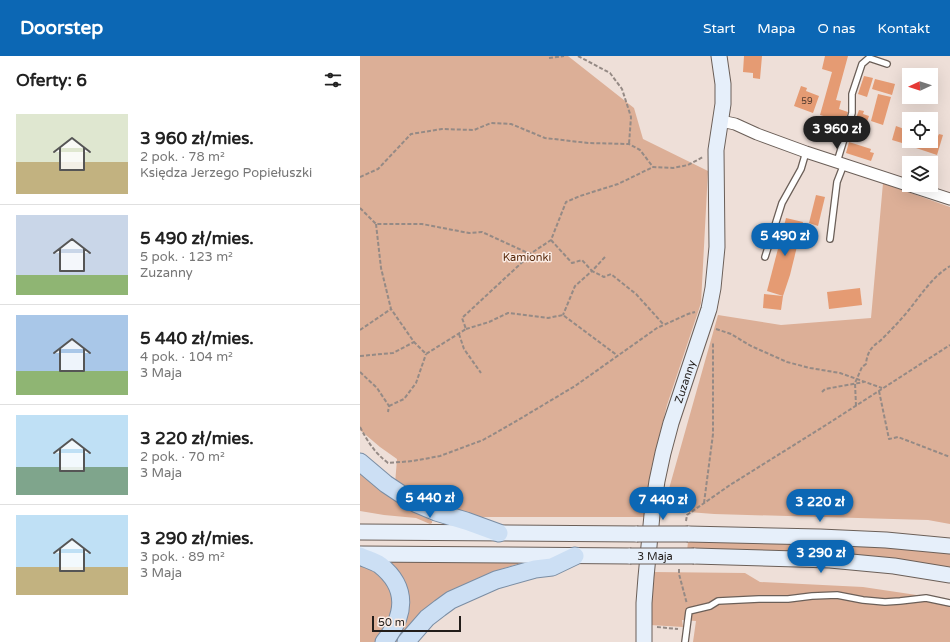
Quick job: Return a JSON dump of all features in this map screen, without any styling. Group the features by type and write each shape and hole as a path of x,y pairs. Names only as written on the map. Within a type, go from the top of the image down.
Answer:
{"main road":[{"name":"Zuzanny","path":"644,636 644,603 652,515 657,481 671,422 709,309 715,272 717,247 716,150 723,104 723,84 719,56"},
{"path":"360,462 386,484 417,504 436,512 499,533"},
{"name":"3 Maja","path":"360,532 637,534 687,528 886,540 950,546"},
{"path":"360,555 379,564 395,580 399,589 401,602 400,614 397,623 384,642"},
{"name":"3 Maja","path":"360,555 694,556 830,560 894,566 950,575"},
{"path":"406,642 427,618 451,600 496,580 535,569 552,567 576,556"}],"street":[{"path":"721,121 735,124 757,134 806,152 950,199"}],"lane":[{"path":"830,239 837,182 852,113 852,94 862,64 869,58 887,64"},
{"path":"765,258 782,203 801,169 806,152"},
{"path":"685,642 688,610 710,606 718,601 788,599 838,595 863,600 885,602 926,598 950,603"}],"path":[{"path":"549,58 564,56"},
{"path":"578,56 610,73 622,89 631,117 629,144"},
{"path":"360,177 378,168 411,134 442,129 474,130 491,123 512,124 545,138 588,143 629,144 640,150 653,167"},
{"path":"466,329 462,318 530,254 551,240 566,202 618,184 653,167 673,168 688,165 716,150"},
{"path":"360,208 376,224 381,268 392,308 414,342 426,354"},
{"path":"376,224 422,224 469,233 482,232 530,254"},
{"path":"551,240 572,263 582,260 592,271 604,277 611,274 636,294 664,325"},
{"path":"563,315 575,286 605,257"},
{"path":"856,406 855,383 862,367 866,364 867,355 870,349 880,341 908,312 926,287 944,269 950,266"},
{"path":"360,330 392,308"},
{"path":"360,427 369,443 379,456 388,463 413,461 440,456 483,440 513,423 575,386 657,328 688,314 709,309"},
{"path":"389,406 404,399 416,382 426,354 466,329 489,322 508,313 548,318 563,315 618,356"},
{"path":"713,328 730,334 751,346 787,362 810,368 840,373 883,388"},
{"path":"459,334 464,349 481,373"},
{"path":"704,503 713,434 713,336"},
{"path":"360,356 393,353 414,342"},
{"path":"687,528 687,515 704,503 950,345"},
{"path":"360,372 377,388 389,406 388,412"},
{"path":"822,392 825,389 865,382"},
{"path":"879,391 889,439 898,437 950,456"},
{"path":"680,567 679,574 688,610"},
{"path":"644,636 654,627 687,629"}],"green space":[{"name":"Kamionki","path":"360,56 568,56 634,108 643,139 708,171 701,303 667,405 651,469 648,517 478,517 435,507 395,484 397,459 360,430"},
{"path":"883,183 902,190 902,192 908,192 950,207 950,524 928,520 714,514 663,510 718,315 781,325 871,318"},
{"path":"360,471 412,510 432,521 432,523 430,524 416,518 360,511"},
{"path":"735,540 841,544 950,552 950,567 885,558 687,551 688,542"},
{"path":"388,561 519,562 518,564 495,571 460,587 400,642 391,642 402,625"},
{"path":"360,565 376,571 391,588 394,605 389,621 375,642 360,642"},
{"path":"653,572 745,573 760,582 863,587 950,600 950,642 693,642 696,621 682,620 683,627 650,625"}],"building":[{"path":"744,56 762,56 760,79 753,78 753,73 743,72"},
{"path":"825,56 848,56 836,100 841,101 839,109 848,112 845,122 820,115 832,72 822,69"},
{"path":"864,76 873,78 867,97 858,94"},
{"path":"875,79 895,84 892,95 872,89"},
{"path":"801,86 807,88 806,91 819,96 813,113 794,106"},
{"path":"878,94 891,97 883,125 871,121"},
{"path":"859,110 864,111 863,114 869,116 865,127 859,125 860,123 855,121"},
{"path":"896,126 902,128 902,143 892,140"},
{"path":"939,134 943,135 937,155 916,148 938,148 938,136"},
{"path":"849,142 871,149 870,152 874,153 871,161 846,153"},
{"path":"816,195 825,197 818,226 809,223"},
{"path":"786,218 803,222 790,275 783,296 767,291"},
{"path":"860,288 862,305 829,309 827,292"},
{"path":"764,294 783,296 781,310 763,308"}]}
